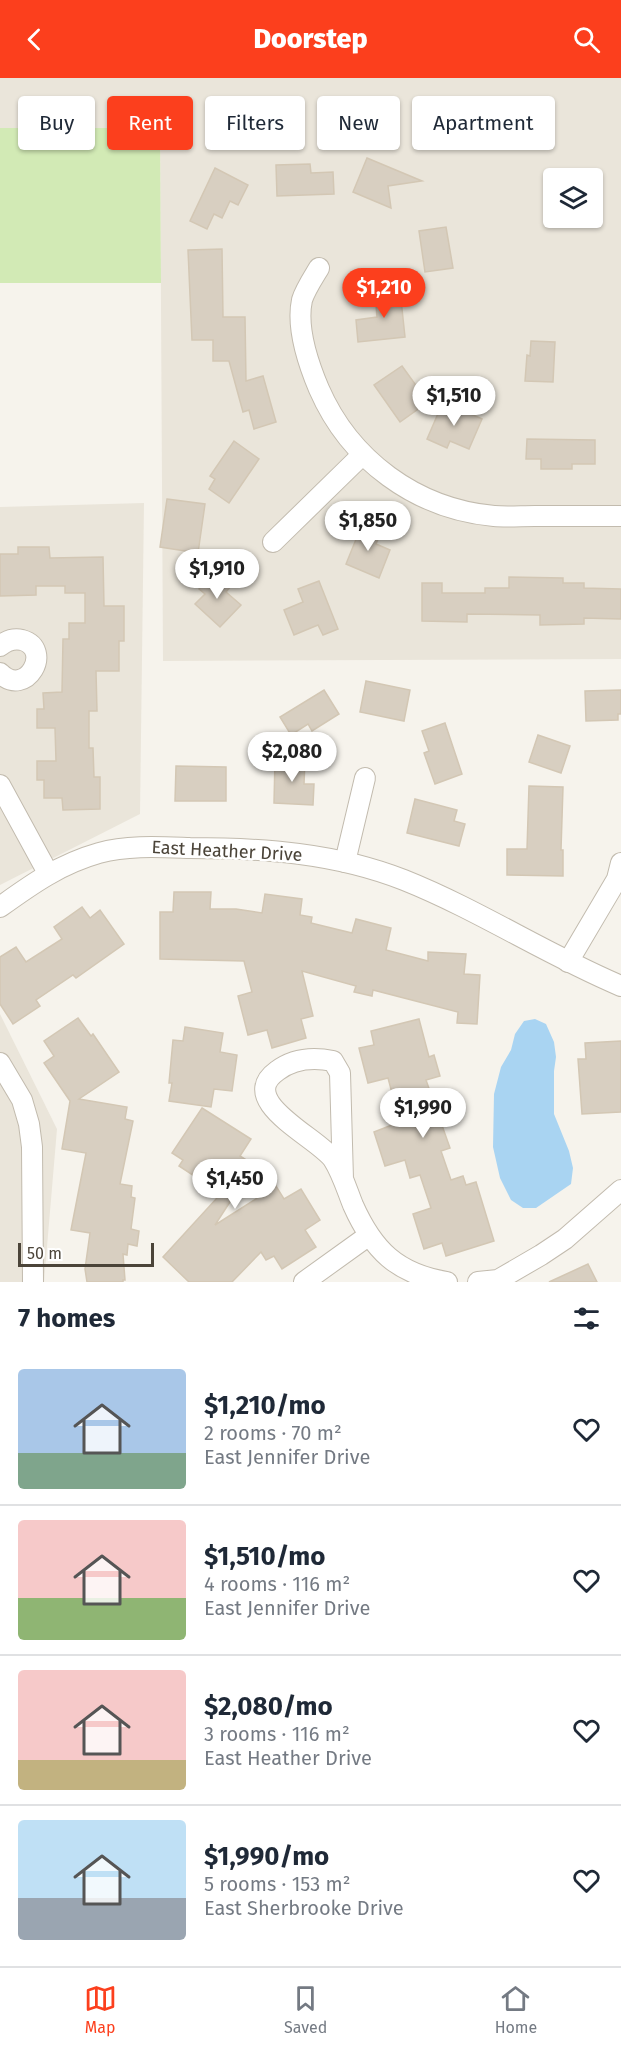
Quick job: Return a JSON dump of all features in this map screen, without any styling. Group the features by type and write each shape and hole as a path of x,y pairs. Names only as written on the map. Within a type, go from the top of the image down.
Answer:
{"street":[{"path":"319,268 302,300 303,334 307,355 324,400 344,434 362,455 382,472 433,502 462,511 495,516 621,516"},
{"path":"273,542 362,455"},
{"path":"0,646 9,640 18,639 27,642 36,658 35,667 30,675 13,680 1,677"},
{"path":"345,862 365,778"},
{"path":"0,785 5,798 48,873"},
{"name":"East Heather Drive","path":"0,908 48,873 100,853 141,848 227,848 281,851 345,862 412,884 621,986"},
{"path":"568,962 617,879 621,863"},
{"path":"343,1179 340,1073 333,1061 319,1058 285,1064 270,1075 264,1088 266,1097 275,1112 314,1141 333,1159 368,1236 380,1251 422,1276 447,1282"},
{"path":"0,1063 22,1100 32,1147 33,1282"},
{"path":"491,1281 521,1268 565,1239 621,1190"},
{"path":"304,1282 368,1236"}],"shaded area":[{"path":"0,78 621,78 621,659 163,661 160,150 193,150 193,96 107,96 107,128 95,128 95,96 18,96 18,128 0,128"},
{"path":"144,503 140,814 0,885 0,507"},
{"path":"0,1014 57,1129 44,1282 0,1282"}],"green space":[{"path":"0,128 18,128 18,150 95,150 95,128 107,128 107,150 160,150 161,283 0,283"}],"water":[{"path":"535,1019 546,1024 554,1042 556,1057 554,1114 569,1151 573,1168 571,1184 536,1208 523,1208 511,1200 500,1178 493,1147 494,1094 501,1067 511,1050 515,1034 524,1021"}],"building":[{"path":"367,158 422,181 388,186 391,208 353,192"},
{"path":"310,164 311,173 333,172 334,194 277,196 276,165"},
{"path":"215,168 248,185 238,205 230,201 222,218 214,214 207,229 190,221"},
{"path":"446,227 453,268 425,272 419,231"},
{"path":"222,249 223,317 245,317 246,381 263,376 276,422 254,429 249,410 243,412 229,361 213,361 213,340 192,340 188,250"},
{"path":"400,290 405,337 358,342 356,320 377,317 375,293"},
{"path":"531,341 555,342 553,382 525,381 527,355 530,356"},
{"path":"402,366 428,402 400,422 374,385"},
{"path":"443,402 482,419 469,449 450,441 447,448 427,439"},
{"path":"527,439 595,440 595,464 572,464 572,469 541,469 541,459 526,459"},
{"path":"234,441 259,459 229,503 209,489 215,479 210,476"},
{"path":"167,499 205,504 198,553 160,547"},
{"path":"363,522 382,530 376,544 390,550 379,578 346,564"},
{"path":"18,547 49,547 50,558 103,557 104,606 124,606 124,641 119,641 119,671 96,671 97,711 89,711 89,748 93,748 94,777 100,777 100,809 63,810 62,798 44,798 44,780 37,780 37,761 56,761 55,728 37,728 37,709 44,709 43,693 62,692 63,639 69,639 69,623 85,623 85,593 65,593 65,586 36,586 36,595 0,596 0,554 18,554"},
{"path":"215,572 231,586 226,592 241,605 220,627 195,604 205,594 199,589"},
{"path":"509,577 563,578 563,583 584,583 584,588 621,589 621,619 584,618 584,624 540,625 540,615 467,614 467,622 422,621 422,583 442,583 442,593 485,593 485,588 509,588"},
{"path":"319,581 338,629 323,635 318,625 294,635 284,610 303,602 298,589"},
{"path":"366,681 410,690 404,721 360,712"},
{"path":"324,690 339,714 312,731 308,724 291,735 280,717"},
{"path":"621,690 621,714 618,714 618,720 586,721 585,691"},
{"path":"445,723 462,774 435,784 424,753 429,751 422,731"},
{"path":"538,735 570,746 561,773 529,762"},
{"path":"275,759 305,760 304,784 314,784 313,805 274,803"},
{"path":"176,766 226,767 226,801 175,801"},
{"path":"529,786 563,787 561,850 563,850 563,876 507,875 507,849 527,849"},
{"path":"415,799 457,810 454,821 465,824 459,846 407,833"},
{"path":"174,892 211,892 210,909 236,909 262,913 265,894 302,899 300,915 312,917 311,923 352,933 356,919 391,928 386,950 428,961 428,952 466,954 464,974 480,975 477,1024 457,1023 458,1012 373,990 372,996 354,992 356,986 302,971 313,1016 301,1019 306,1038 272,1048 267,1030 248,1035 238,996 252,992 244,961 160,959 160,912 173,912"},
{"path":"82,907 90,918 100,910 124,944 76,978 73,975 36,1000 40,1006 13,1024 0,1004 0,957 16,947 26,962 62,939 54,927"},
{"path":"78,1018 91,1036 93,1034 119,1072 79,1099 127,1107 125,1119 133,1121 120,1184 132,1186 131,1197 135,1198 131,1229 139,1231 137,1246 128,1244 127,1255 123,1254 125,1280 123,1282 87,1282 85,1269 90,1233 71,1230 86,1153 62,1149 70,1101 44,1063 54,1056 44,1041"},
{"path":"419,1019 429,1057 434,1055 440,1076 426,1080 450,1148 441,1151 451,1180 463,1176 466,1185 476,1182 494,1241 446,1256 442,1243 424,1249 413,1214 431,1208 420,1175 410,1178 405,1160 385,1166 374,1132 392,1125 386,1107 395,1104 388,1078 368,1083 359,1048 374,1045 371,1031"},
{"path":"185,1027 223,1033 220,1052 237,1055 232,1091 214,1089 211,1107 169,1101 172,1083 169,1083 173,1040 183,1041"},
{"path":"621,1041 621,1112 582,1114 578,1059 586,1059 585,1043"},
{"path":"202,1108 251,1139 240,1156 254,1165 215,1225 276,1186 284,1199 301,1189 320,1220 305,1230 316,1247 282,1269 274,1256 266,1260 261,1252 232,1282 189,1282 163,1257 217,1198 198,1187 202,1181 179,1166 183,1160 172,1153"},
{"path":"588,1264 597,1282 549,1282"}]}
